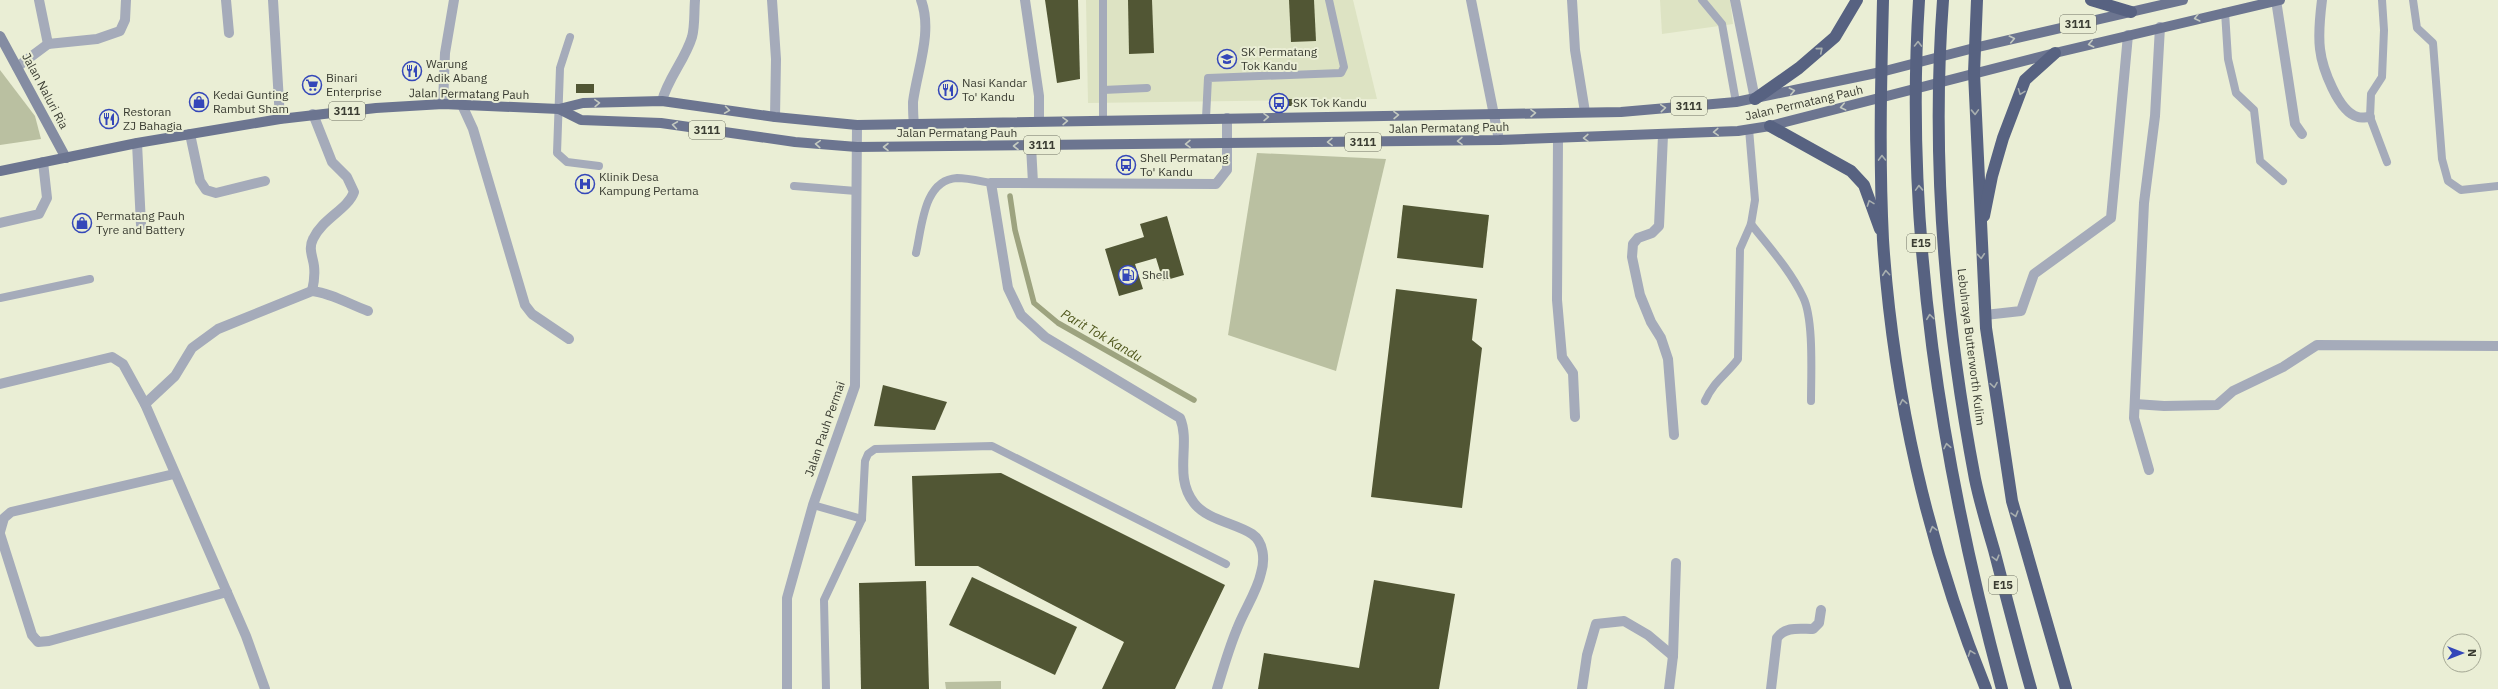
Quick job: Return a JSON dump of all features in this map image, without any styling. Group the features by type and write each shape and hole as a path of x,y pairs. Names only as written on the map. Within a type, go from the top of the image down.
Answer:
{"highway":[{"path":"1755,99 1799,68 1835,37 1857,0"},
{"path":"1884,0 1881,72 1883,240 1891,328 1902,401 1921,486 1954,599 1986,689"},
{"name":"E15","path":"1920,0 1917,99 1921,248 1944,433 1986,631 2002,689"},
{"name":"Lebuhraya Butterworth Kulim","path":"1943,0 1939,96 1944,242 1962,397 1975,480 2031,689"},
{"path":"1977,0 1974,73 1980,238 1985,315 2012,501 2066,689"},
{"path":"2091,0 2131,12"},
{"path":"1980,238 1992,176 2003,138 2025,80 2055,52"},
{"path":"1770,126 1852,171 1864,185 1883,240"}],"main road":[{"name":"Jalan Permatang Pauh","path":"0,171 137,143 313,114 443,104 559,109 583,103 662,101 775,117 857,125 1621,112 1755,99 1881,72 1974,48 2131,12 2158,3 2183,0"},
{"name":"Jalan Permatang Pauh","path":"559,109 581,120 661,123 796,142 857,147 1499,140 1663,135 1749,129 1770,126 2055,52 2277,1"}],"street":[{"path":"39,0 48,44"},
{"path":"17,67 48,44 97,39 120,31 125,20 126,0"},
{"path":"226,0 229,33"},
{"path":"273,0 280,119"},
{"path":"443,104 445,52 454,0"},
{"path":"662,101 667,84 681,61 692,37 695,0"},
{"path":"772,0 776,59 775,117"},
{"path":"914,124 913,102 920,69 925,16 921,0"},
{"path":"1025,0 1039,96 1039,122"},
{"path":"1471,0 1499,140"},
{"path":"1572,0 1575,50 1585,112"},
{"path":"1735,0 1755,99"},
{"path":"2322,0 2319,22 2320,50 2331,87 2346,108 2357,117 2370,117"},
{"path":"2277,1 2295,124 2302,134"},
{"path":"2149,470 2134,418 2144,203 2155,116 2160,27"},
{"path":"1985,315 2021,311 2034,274 2111,218 2128,35"},
{"name":"Jalan Naluri Ria","path":"0,36 3,48 17,67 66,158"},
{"path":"462,105 473,129 524,305 532,314 569,339"},
{"path":"312,291 314,281 314,265 311,252 312,240 325,222 351,201 354,192 347,177 332,162 313,114"},
{"path":"1217,689 1236,629 1262,573 1262,547 1253,535 1208,514 1194,503 1185,484 1182,457 1185,430 1180,418 1045,337 1021,315 1008,288 991,183 1216,184 1227,170 1227,118"},
{"name":"Jalan Pauh Permai","path":"787,689 787,598 813,505 855,386 857,125"},
{"path":"190,134 200,181 206,190 216,193 265,181"},
{"path":"1663,135 1659,226 1652,233 1638,238 1633,244 1632,257 1640,295 1651,322 1661,338 1668,359 1674,435"},
{"path":"1558,139 1557,300 1562,357 1573,373 1575,417"},
{"path":"137,143 142,225"},
{"path":"1031,146 1033,183"},
{"path":"0,223 39,214 48,198 43,162"},
{"path":"145,404 174,376 192,348 218,329 312,291 326,293 342,302 368,310"},
{"path":"2135,404 2164,406 2217,405 2233,391 2283,366 2317,345 2498,346"},
{"path":"0,384 112,357 123,364 145,404 174,474 227,592 246,636 264,689"},
{"path":"174,474 11,512 4,518 0,533 32,634 38,642 49,641 227,592"},
{"path":"1669,689 1673,656 1676,563"},
{"path":"1771,689 1777,638 1781,632 1786,629 1813,629 1819,623 1821,610"},
{"path":"1582,689 1587,655 1596,624 1624,621 1648,635 1673,656"}],"lane":[{"path":"1103,0 1103,120"},
{"path":"1206,118 1208,78 1341,73 1344,67 1329,0"},
{"path":"1702,0 1722,24 1736,102"},
{"path":"2382,0 2384,30 2382,77 2371,94 2370,117 2386,162"},
{"path":"2413,0 2417,28 2433,44 2442,159 2448,181 2461,190 2498,186"},
{"path":"2225,12 2228,59 2236,94 2254,110 2260,161 2283,181"},
{"path":"570,37 560,68 557,153 567,162 599,166"},
{"path":"1103,90 1147,88"},
{"path":"1705,401 1712,385 1730,370 1738,359 1740,249 1750,224 1755,200 1749,129"},
{"path":"916,253 930,194 941,183 956,178 991,183"},
{"path":"794,186 856,191"},
{"path":"1750,224 1786,269 1804,298 1809,326 1811,401"},
{"path":"0,298 90,279"},
{"path":"826,689 824,600 862,519 865,461 868,454 875,449 992,446 1226,564"},
{"path":"813,505 862,519"}],"shaded area":[{"name":"SK Permatang Tok Kandu","path":"1086,0 1353,0 1377,99 1088,103"},
{"path":"1660,0 1730,0 1733,24 1662,34"},
{"path":"0,70 35,116 41,139 0,145"},
{"path":"1257,153 1386,159 1336,371 1228,335"},
{"path":"1001,681 1001,689 946,689 945,682"}],"building":[{"path":"1045,0 1078,0 1080,79 1057,83"},
{"path":"1128,0 1152,0 1154,53 1129,54"},
{"path":"1289,0 1314,0 1316,41 1291,42"},
{"path":"576,84 594,84 594,93 576,93"},
{"path":"1270,99 1293,99 1293,106 1270,106"},
{"path":"1403,205 1489,215 1483,268 1397,258"},
{"path":"1167,216 1184,275 1163,281 1156,258 1135,264 1143,289 1119,296 1105,249 1144,237 1140,224"},
{"path":"1396,289 1477,299 1472,340 1482,348 1462,508 1371,497"},
{"path":"883,385 947,402 935,430 874,426"},
{"path":"1001,473 1225,585 1175,689 1102,689 1124,642 978,566 915,566 912,476"},
{"path":"972,577 1077,627 1055,675 949,625"},
{"path":"1374,580 1455,594 1439,689 1258,689 1264,653 1359,668"},
{"path":"926,581 929,689 861,689 859,583"}],"waterway":[{"name":"Parit Tok Kandu","path":"1010,196 1015,230 1034,303 1058,323 1194,400"}],"place":[{"name":"SK Permatang Tok Kandu","path":"1227,59"},
{"name":"Warung Adik Abang","path":"412,71"},
{"name":"Binari Enterprise","path":"312,85"},
{"name":"Nasi Kandar To' Kandu","path":"948,90"},
{"name":"Kedai Gunting Rambut Sham","path":"199,102"},
{"name":"SK Tok Kandu","path":"1279,103"},
{"name":"Restoran ZJ Bahagia","path":"109,119"},
{"name":"Shell Permatang To' Kandu","path":"1126,165"},
{"name":"Klinik Desa Kampung Pertama","path":"585,184"},
{"name":"Permatang Pauh Tyre and Battery","path":"82,223"},
{"name":"Shell","path":"1128,275"}]}
